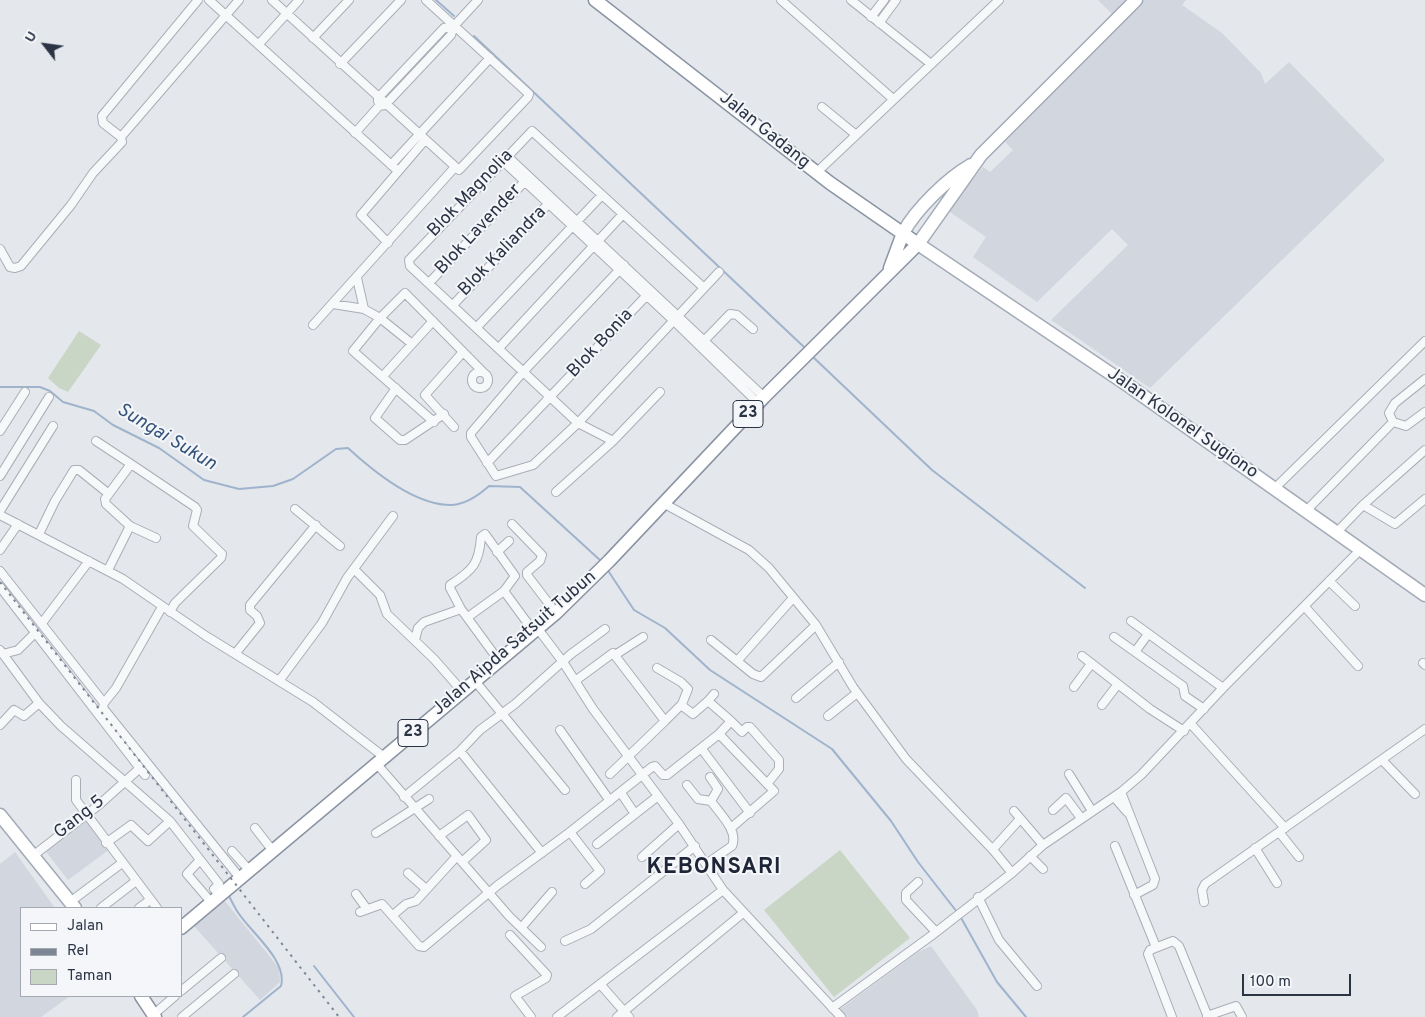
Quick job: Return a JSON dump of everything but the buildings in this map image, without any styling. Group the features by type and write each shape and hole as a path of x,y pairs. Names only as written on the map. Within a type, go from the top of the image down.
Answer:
{"main road":[{"name":"Jalan Gadang","path":"595,0 816,173 888,225 937,257"},
{"path":"975,162 1136,0"},
{"name":"Jalan Aipda Satsuit Tubun","path":"889,270 908,223 955,175 975,162"},
{"name":"Jalan Aipda Satsuit Tubun","path":"182,927 556,613 609,561 761,400 889,270 918,244 975,162"},
{"name":"Jalan Kolonel Sugiono","path":"937,257 1129,386 1425,595"},
{"path":"0,815 34,855 72,905"},
{"path":"142,997 154,1016"}],"street":[{"path":"121,137 103,123 102,116 198,0"},
{"path":"209,0 398,171"},
{"path":"0,249 10,267 21,266 71,205 93,173 122,142 121,137 239,0"},
{"path":"272,0 381,103 455,167 462,168 528,97 527,92 426,0"},
{"path":"259,44 299,0"},
{"path":"313,38 349,0"},
{"path":"340,64 401,0"},
{"path":"381,103 451,35 454,26 478,0"},
{"path":"781,0 893,99"},
{"path":"850,0 931,64"},
{"path":"871,17 884,0"},
{"path":"879,22 896,0"},
{"path":"816,173 855,134 999,0"},
{"path":"355,133 444,28 454,26"},
{"path":"417,58 423,64"},
{"path":"391,165 490,58"},
{"path":"822,107 855,134"},
{"name":"Blok Magnolia","path":"429,283 410,266 409,260 530,133 535,132 602,194"},
{"path":"388,243 361,215 425,140"},
{"path":"505,158 761,400"},
{"path":"313,325 455,167"},
{"name":"Blok Lavender","path":"429,283 527,180"},
{"path":"477,327 602,194 703,287"},
{"name":"Blok Kaliandra","path":"453,305 550,202"},
{"path":"499,348 623,214"},
{"path":"622,268 523,372 471,433 471,437 495,475 498,476 533,465 578,423 703,287 720,272"},
{"path":"356,278 364,309"},
{"path":"429,283 578,423 613,440"},
{"path":"434,422 353,351 380,318 405,293 484,373 487,377 487,382 482,387 473,384 472,361"},
{"name":"Blok Bonia","path":"487,463 552,398 649,293"},
{"path":"333,304 364,309 380,318 411,343"},
{"path":"702,343 730,314 737,315 753,329"},
{"path":"383,376 433,321"},
{"path":"1274,489 1372,390 1425,341"},
{"path":"416,406 463,352"},
{"path":"473,376 479,372 484,373"},
{"path":"1425,378 1390,408 1390,418 1393,422 1406,426 1425,412"},
{"path":"396,388 376,414 376,420 403,441 444,414"},
{"path":"0,431 25,392"},
{"path":"556,492 613,440 660,392"},
{"path":"425,395 454,427"},
{"path":"0,476 49,397"},
{"path":"1306,511 1393,422"},
{"path":"54,426 0,513 108,570 162,607 322,708 380,760 404,797 489,893 542,947"},
{"path":"96,441 195,507 197,510 193,526 222,554 221,558 175,603 170,612"},
{"path":"1339,534 1365,506 1425,450"},
{"path":"130,464 105,499 106,504 130,526 156,538"},
{"path":"39,534 55,500 74,470 79,470 109,494"},
{"path":"1365,506 1395,524 1425,499"},
{"path":"663,503 749,550 770,568 816,625 857,693 922,778 993,849 1012,872"},
{"path":"295,508 340,546"},
{"path":"279,681 322,623 354,569 393,516"},
{"path":"0,550 18,524"},
{"path":"512,524 542,554 540,561 527,572 527,575 556,613"},
{"path":"235,654 260,623 257,616 250,610 250,605 316,525"},
{"path":"108,570 130,526"},
{"path":"468,617 504,591 515,576 485,534 483,534 475,566 450,585 450,588 461,610 499,661"},
{"path":"497,552 509,541"},
{"path":"832,1008 936,932 1043,845 1121,792 1141,775 1223,688 1361,549"},
{"path":"42,623 89,561"},
{"path":"354,569 380,596 387,614 415,640 462,691"},
{"path":"0,571 104,703"},
{"path":"1329,581 1355,606"},
{"path":"0,587 35,633 18,650 4,653 39,703 61,726 127,780 170,821 219,884 214,889 219,896"},
{"path":"504,591 563,662 592,709 679,824 723,890 841,1017"},
{"path":"738,660 793,598"},
{"path":"162,607 116,688 104,703 103,708 245,874"},
{"path":"1305,607 1358,666"},
{"path":"415,640 418,628 424,622 461,610"},
{"path":"1131,621 1223,688"},
{"path":"712,640 753,674 761,677 765,676 816,625"},
{"path":"404,797 460,751 480,730 605,629"},
{"name":"Gang 5","path":"34,855 127,780 142,771 35,633"},
{"path":"1135,652 1148,634"},
{"path":"575,681 611,654 615,655 643,637"},
{"path":"1114,637 1183,686 1185,696 1204,709"},
{"path":"615,655 664,721"},
{"path":"1082,656 1184,731"},
{"path":"796,698 839,662"},
{"path":"1074,687 1091,664"},
{"path":"610,774 681,705 688,692 687,686 656,668"},
{"path":"475,681 500,714 565,790"},
{"path":"1102,705 1118,684"},
{"path":"828,716 857,693"},
{"path":"681,705 693,714 714,694"},
{"path":"708,701 742,732 747,727 750,728 779,760 779,769 767,784"},
{"path":"0,725 14,710 24,716 39,703"},
{"path":"356,894 363,911 382,904 418,946 423,947 489,893 654,766 663,775 667,775 719,734 731,721"},
{"path":"1190,723 1282,830 1299,856"},
{"path":"1204,902 1202,890 1204,884 1425,729"},
{"path":"560,730 610,801"},
{"path":"719,734 774,791 731,828"},
{"path":"701,748 750,813"},
{"path":"460,751 542,853"},
{"path":"1382,760 1415,794"},
{"path":"1069,774 1092,810"},
{"path":"710,777 718,789 711,801"},
{"path":"76,780 75,798 85,815 156,907"},
{"path":"687,785 700,800 711,801 731,828 734,838 732,846 706,864"},
{"path":"621,792 635,814"},
{"path":"1121,792 1127,812 1155,879 1153,885 1134,895"},
{"path":"597,844 658,796"},
{"path":"1114,797 1127,812"},
{"path":"1053,810 1066,798 1081,818"},
{"path":"376,833 429,799"},
{"path":"1014,811 1043,845"},
{"path":"392,915 406,904 416,901 426,889 459,859 486,840 468,815 439,836"},
{"path":"993,849 1020,819"},
{"path":"106,844 131,825 148,841 170,821"},
{"path":"642,857 679,824"},
{"path":"255,828 273,851"},
{"path":"570,832 600,872 585,884"},
{"path":"565,941 591,929 694,846"},
{"path":"1115,846 1156,947"},
{"path":"1255,848 1277,883"},
{"path":"232,851 245,874"},
{"path":"1030,856 1043,869"},
{"path":"200,860 187,874 219,896"},
{"path":"72,905 122,863"},
{"path":"408,873 426,889"},
{"path":"102,907 136,881"},
{"path":"918,882 906,893 906,900 936,932"},
{"path":"557,1017 723,890"},
{"path":"522,927 552,892"},
{"path":"978,897 999,940 1036,986"},
{"path":"141,907 150,900"},
{"path":"617,1017 626,1014 743,913"},
{"path":"510,935 547,975 546,978 515,996 531,1017"},
{"path":"1172,1017 1148,956 1150,950 1173,941 1177,943 1208,1016 1236,1006 1242,1017"},
{"path":"182,990 221,958"},
{"path":"182,1017 234,974"},
{"path":"600,984 626,1014"},
{"path":"154,1016 174,997"}],"shaded area":[{"path":"1098,0 1133,0 1115,17"},
{"path":"1143,0 1186,0 1182,5 1222,33 1261,73 1265,84 1289,62 1385,160 1150,388 1051,320 1128,245 1112,229 1037,302 973,257 986,237 947,210 983,167 990,172 1013,150 1005,142"},
{"path":"85,816 110,849 68,880 44,849"},
{"path":"15,852 54,907 20,907 20,997 69,997 41,1017 0,1017 0,864"},
{"path":"224,900 279,968 280,982 260,1000 194,926"},
{"path":"931,946 977,1010 979,1017 846,1017 839,1010 918,952"}],"green space":[{"path":"79,331 101,345 68,392 59,388 48,378"},
{"path":"840,850 910,938 834,997 764,910"}],"waterway":[{"path":"436,0 454,16"},
{"path":"474,36 804,347"},
{"path":"813,357 932,470 1085,588"},
{"name":"Sungai Sukun","path":"0,387 40,387 50,391 63,402 94,411 113,425 159,448 204,480 239,489 273,486 293,479 336,449 348,448 396,486 424,500 438,504 452,505 462,503 477,496 489,486 520,487 601,561"},
{"path":"607,569 634,610 665,628 710,670 832,749 891,821 918,862 957,912"},
{"path":"130,781 160,808"},
{"path":"201,855 221,881"},
{"path":"228,894 237,911 274,956 282,976 281,986 243,1017"},
{"path":"960,916 997,982 1026,1017"},
{"path":"314,966 354,1017"}],"railway":[{"path":"0,582 339,1017"}],"district":[{"name":"KEBONSARI","path":"714,869"}]}
